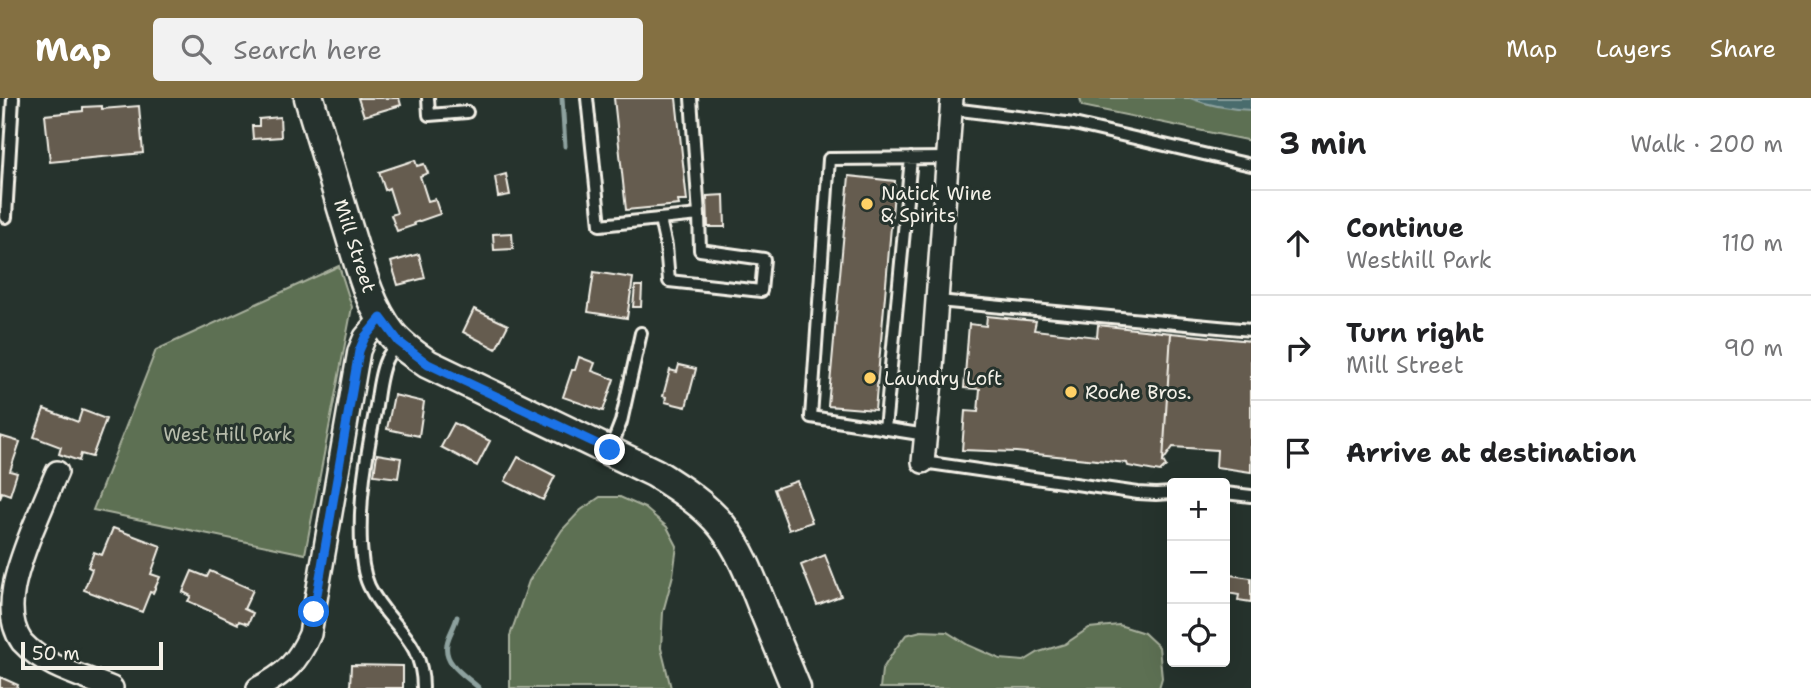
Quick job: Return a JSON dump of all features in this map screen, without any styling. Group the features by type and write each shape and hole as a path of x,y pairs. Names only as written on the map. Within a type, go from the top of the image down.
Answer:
{"street":[{"name":"Mill Street","path":"309,98 364,281 381,318 399,342 428,364 610,450 674,485 707,510 722,526 747,568 796,688"},
{"path":"923,462 952,104"},
{"path":"258,688 279,676 294,663 310,634 359,351 365,337 381,318"},
{"path":"57,472 12,582 10,614 13,627 20,640 33,652 65,670 112,688"}],"lane":[{"path":"6,216 13,98"},
{"path":"428,98 429,115 467,113"},
{"path":"587,98 600,225 699,215"},
{"path":"660,219 669,281 761,290 764,258 700,250 691,98"},
{"path":"952,104 1074,124 1251,165"},
{"path":"886,429 911,158"},
{"path":"926,435 811,417 829,159 948,158"},
{"path":"938,301 1251,330"},
{"path":"610,450 621,422 641,333"},
{"path":"399,342 386,361 381,376 365,466 361,496 362,553 366,576 374,596 414,647 421,664 423,688"},
{"path":"923,462 1138,493 1167,493"},
{"path":"1230,494 1251,496"}],"green space":[{"path":"1080,98 1251,98 1251,141 1082,106"},
{"name":"West Hill Park","path":"339,266 352,307 305,554 93,510 156,350"},
{"path":"600,497 620,497 645,508 667,527 677,546 673,575 663,612 661,648 671,688 510,688 510,636 529,581 562,530 581,510"},
{"path":"1119,625 1144,633 1159,647 1162,678 1159,688 880,688 882,670 894,651 906,635 921,631 947,632 1000,659 1024,661 1039,652 1065,644 1089,628"}],"water":[{"path":"1190,98 1251,98 1251,110 1220,107"}],"building":[{"path":"358,98 399,98 401,105 364,116"},
{"path":"614,98 676,98 687,201 678,201 679,205 626,210"},
{"path":"102,106 102,109 139,106 143,153 50,162 45,115"},
{"path":"280,117 281,137 253,139 252,126 259,126 259,119"},
{"path":"415,160 417,166 424,164 428,173 420,176 428,201 435,199 440,214 397,231 391,215 397,213 389,188 385,190 379,172"},
{"path":"506,174 510,195 498,197 495,177"},
{"path":"849,176 895,181 875,410 828,406"},
{"path":"724,195 725,227 708,227 707,196"},
{"path":"512,233 513,249 494,250 493,234"},
{"path":"419,254 425,278 398,285 391,262"},
{"path":"594,272 633,278 627,318 588,312"},
{"path":"635,286 642,286 641,307 633,307"},
{"path":"474,309 508,325 496,349 463,332"},
{"path":"987,316 1036,321 1034,330 1097,337 1098,325 1171,333 1163,461 1166,466 1160,472 1128,466 1127,463 1016,452 962,450 965,411 978,412 980,389 964,388 969,324 986,326"},
{"path":"1171,333 1251,341 1251,472 1216,467 1217,450 1173,447 1163,461"},
{"path":"579,357 595,363 592,371 614,379 603,411 563,397"},
{"path":"679,365 696,369 686,407 665,402 666,397 663,396 670,370 677,372"},
{"path":"394,395 424,402 419,436 387,429"},
{"path":"44,409 78,422 82,410 106,419 92,457 81,454 79,461 59,454 61,447 34,437"},
{"path":"454,423 490,441 477,466 441,447"},
{"path":"0,436 20,442 10,471 17,473 10,495 2,492 0,499"},
{"path":"377,454 401,458 398,478 374,475"},
{"path":"518,457 555,476 543,500 505,481"},
{"path":"797,481 812,522 789,530 774,489"},
{"path":"113,528 161,546 151,574 160,577 142,612 84,590 92,569 88,567 94,552 102,555"},
{"path":"825,555 841,596 817,605 801,565"},
{"path":"192,571 207,577 210,571 253,590 244,609 253,613 248,624 239,621 238,624 188,601 191,596 183,592"},
{"path":"1230,575 1251,578 1251,602 1238,600 1239,595 1230,594"},
{"path":"351,665 403,666 403,688 350,688"},
{"path":"0,677 18,685 17,688 0,688"}],"waterway":[{"path":"562,98 565,146"},
{"path":"457,617 448,641 448,658 479,688"}],"place":[{"name":"Natick Wine & Spirits","path":"867,204"},
{"name":"Laundry Loft","path":"870,378"},
{"name":"Roche Bros.","path":"1071,392"}],"route":[{"path":"314,612 355,368 365,337 381,318 399,342 428,364 610,450"}]}
